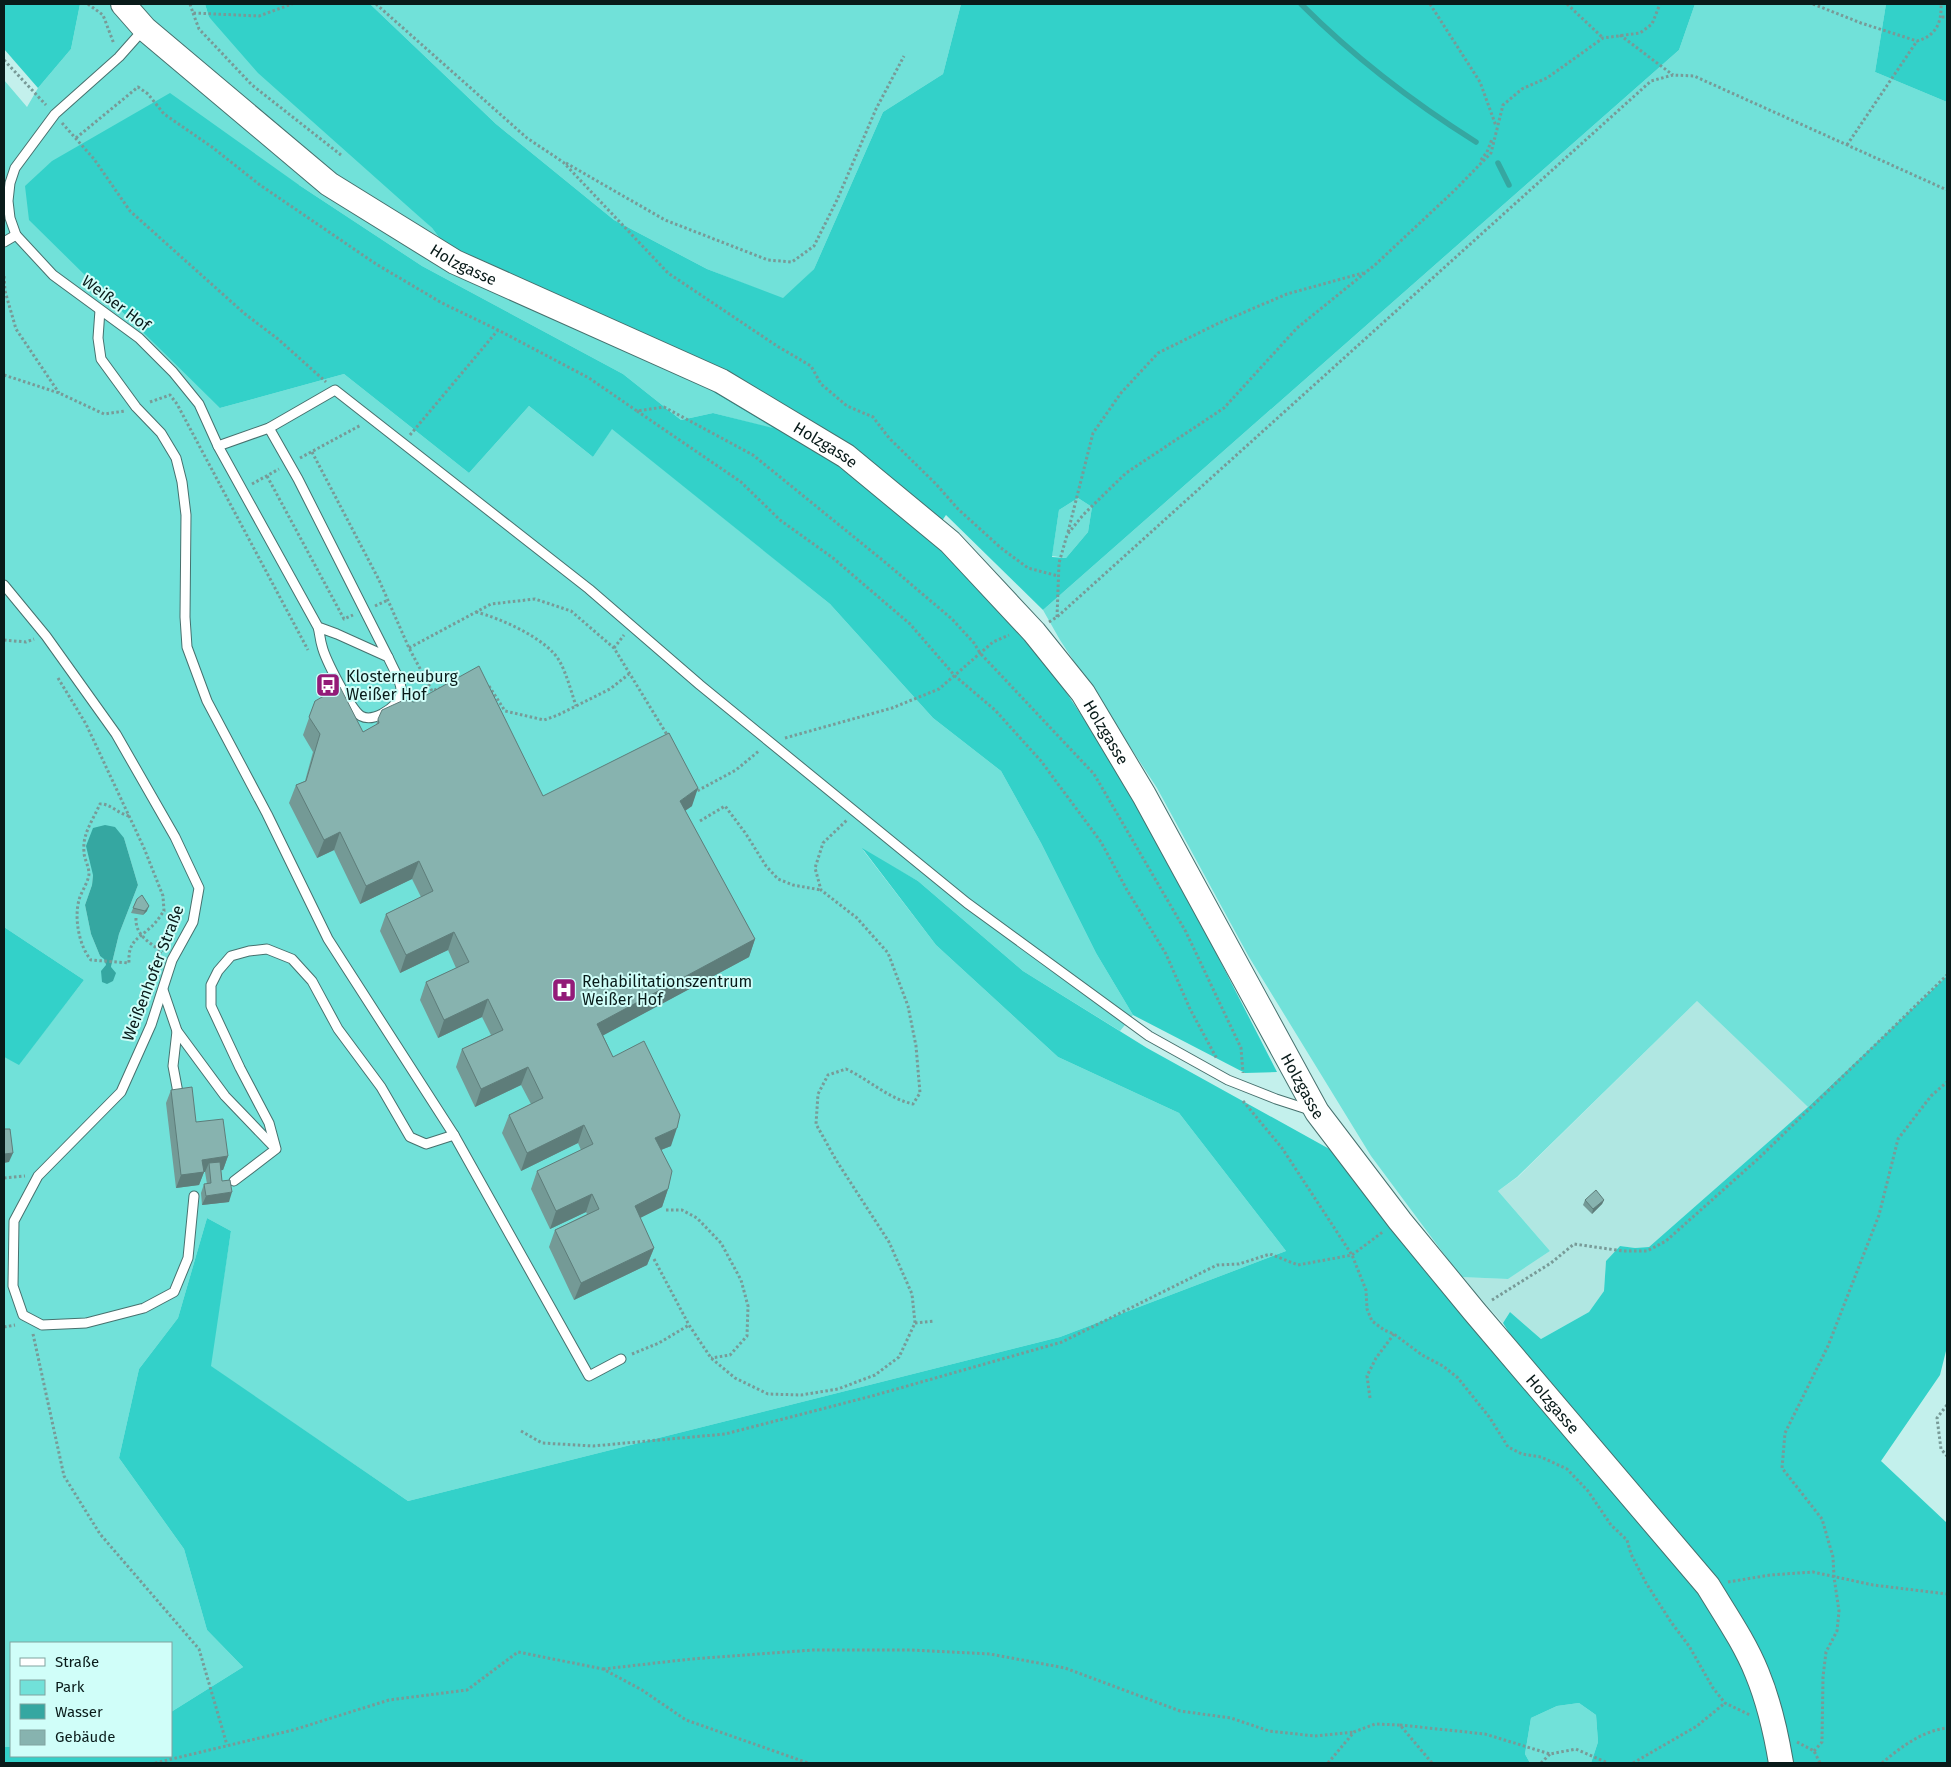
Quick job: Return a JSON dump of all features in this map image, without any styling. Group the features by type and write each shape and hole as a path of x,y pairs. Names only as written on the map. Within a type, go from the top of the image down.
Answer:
{"street":[{"name":"Holzgasse","path":"123,4 145,28 328,184 464,266 721,381 846,456 950,542 1034,632 1083,693 1144,795 1317,1112 1400,1221 1474,1311 1708,1586 1730,1622 1757,1673 1776,1730 1782,1763"}],"lane":[{"name":"Weißer Hof","path":"145,28 118,56 55,114 15,168 10,183 8,201 10,218 16,235 53,275 139,338 173,372 199,404 218,446 318,628 322,648 351,706 361,717 374,718 395,706 400,698 402,687 388,657"},
{"path":"4,242 16,235"},
{"path":"100,310 98,338 101,359 136,407 161,433 176,458 186,515 184,617 187,647 207,701 267,814 328,938 454,1135 589,1376 621,1359"},
{"path":"218,446 269,428 335,390 589,589 700,685 967,903 1149,1036 1228,1080 1276,1099 1317,1112"},
{"path":"269,428 298,479 388,657"},
{"name":"Weißenhofer Straße","path":"4,586 46,636 116,734 175,838 199,888 193,922 172,960 151,1025 122,1092 38,1176 14,1221 13,1286 23,1315 31,1321"},
{"path":"318,628 337,634 388,657"},
{"path":"276,1149 269,1123 240,1068 211,1006 211,986 218,971 232,956 249,951 267,949 292,959 312,981 338,1029 381,1087 410,1136 426,1144 454,1135"},
{"path":"163,990 177,1031 225,1096 260,1130 276,1149"},
{"path":"177,1031 173,1066 179,1098"},
{"path":"234,1181 276,1149"},
{"path":"31,1321 42,1325 86,1323 144,1308 174,1292 188,1258 194,1196"}],"path":[{"path":"88,4 103,15 118,56"},
{"path":"190,4 199,29 252,85 341,155"},
{"path":"193,13 259,16 292,4"},
{"path":"376,4 528,138 563,162 665,220 768,260 792,262 814,246 837,200 876,109 904,56"},
{"path":"1430,4 1480,82 1497,128"},
{"path":"1567,4 1603,38"},
{"path":"1067,535 1082,515 1126,473 1224,408 1297,328 1366,272 1471,173 1491,153 1503,105 1522,89 1548,78 1603,38 1640,33 1652,24 1660,4"},
{"path":"1813,4 1861,23 1917,40 1926,38 1939,25 1942,17 1940,4"},
{"path":"1942,17 1947,17"},
{"path":"1620,35 1673,75"},
{"path":"1847,145 1917,40"},
{"path":"4,60 55,114"},
{"path":"1366,272 1287,294 1219,322 1158,354 1121,393 1093,433 1059,563 1057,617 1651,81 1673,75 1694,76 1947,190"},
{"path":"76,138 138,87 148,94 164,114 212,147 260,185 376,264 442,303 589,378 741,482 780,520 833,558 910,624 955,676 995,710 1042,761 1101,842 1127,890 1166,954 1190,1009 1228,1080 1246,1106 1282,1148 1352,1255 1366,1290 1367,1309 1372,1321 1384,1330 1394,1334 1422,1355 1443,1366 1458,1378 1490,1418 1508,1447 1522,1454 1541,1458 1567,1469 1588,1491 1611,1525 1627,1540 1631,1554 1651,1591 1689,1646 1712,1688 1725,1702 1697,1726 1633,1763"},
{"path":"65,127 94,159 130,211 245,314 278,339 335,390"},
{"path":"563,162 668,273 777,346 811,366 821,384 847,406 873,417 889,438 936,484 958,509 1001,548 1028,568 1058,576"},
{"path":"4,276 5,291 16,329 59,393"},
{"path":"403,443 498,330"},
{"path":"4,375 59,393 104,414 122,412 170,395 177,404 311,655"},
{"path":"637,411 664,407 753,454 952,619 974,643 980,653 1094,774 1186,932 1241,1048 1244,1086"},
{"path":"312,452 388,600 409,648 432,691 447,684"},
{"path":"267,476 344,619 388,600"},
{"path":"409,648 491,604 535,599 571,611 614,648 671,741"},
{"path":"476,612 491,616 527,632 560,660 576,706"},
{"path":"693,783 697,791 736,770 770,742 892,708 939,689 993,642 1009,634 1034,632"},
{"path":"4,640 26,642 46,636"},
{"path":"54,672 86,724 144,848 163,896 164,911 152,927 136,938 128,953 129,963 91,960 86,953 81,938 77,914 79,900 89,875 83,844 86,831 100,804 105,804 121,814 129,816"},
{"path":"483,678 506,711 544,720 610,689 629,674"},
{"path":"654,1259 690,1325 711,1358 734,1378 768,1394 801,1395 838,1389 875,1375 898,1358 915,1323 912,1294 889,1242 836,1160 816,1124 818,1094 828,1074 846,1069 863,1076 882,1092 900,1101 913,1104 920,1093 916,1046 908,1006 888,953 857,918 821,890 793,885 778,879 766,866 746,834 725,806 700,821"},
{"path":"821,890 816,868 823,844 856,811"},
{"path":"136,918 135,925 140,935 172,960"},
{"path":"1474,1311 1551,1262 1574,1244 1623,1252 1647,1251 1666,1241 1759,1158 1947,975"},
{"path":"1820,1763 1814,1751 1822,1742 1826,1652 1837,1631 1840,1611 1834,1577 1833,1557 1822,1519 1782,1468 1785,1433 1828,1346 1879,1215 1898,1139 1931,1096 1947,1082"},
{"path":"666,1210 682,1210 697,1218 721,1243 741,1280 748,1306 747,1336 730,1355 711,1358"},
{"path":"521,1431 542,1443 594,1446 725,1434 872,1396 1062,1342 1217,1265 1239,1264 1270,1254 1298,1265 1352,1255 1384,1230 1400,1221"},
{"path":"31,1321 64,1476 100,1534 199,1649 228,1744"},
{"path":"915,1323 934,1321"},
{"path":"621,1359 659,1343 690,1325"},
{"path":"1370,1398 1367,1376 1376,1358 1394,1334"},
{"path":"1947,1405 1937,1418 1941,1449 1947,1456"},
{"path":"1708,1586 1770,1575 1813,1572 1873,1585 1947,1594"},
{"path":"603,1669 691,1659 813,1650 912,1650 990,1654 1065,1668 1180,1711 1231,1718 1269,1731 1315,1736 1354,1732 1375,1724 1400,1725 1485,1734 1550,1754 1576,1749 1608,1763"},
{"path":"155,1763 228,1744 293,1730 389,1700 467,1690 518,1652 603,1669 642,1690 686,1720 808,1763"},
{"path":"1400,1725 1432,1763"},
{"path":"1882,1763 1897,1750 1933,1730 1947,1728"},
{"path":"1328,1763 1354,1732"},
{"path":"1541,1763 1550,1754"}],"shaded area":[{"path":"4,4 80,4 71,49 38,88 4,49"},
{"path":"205,4 370,4 496,124 614,220 707,269 783,298 814,269 883,112 943,74 961,4 1695,4 1679,50 1043,610 946,515 930,538 1013,619 1066,692 1114,764 1151,826 1277,1072 1245,1073 1133,1015 1096,953 1041,843 1001,771 933,718 830,604 612,429 593,457 529,406 469,473 344,374 220,408 29,220 25,186 52,161 170,93 299,185 422,266 623,374 681,420 713,413 773,428 683,374 469,277 432,228 258,73 209,17","holes":["1078,498 1092,507 1088,532 1066,558 1052,557 1059,510"]},
{"path":"1886,4 1947,4 1947,102 1875,72"},
{"path":"862,848 918,881 1023,971 1147,1048 1333,1151 1529,1365 1503,1323 1510,1312 1541,1339 1589,1312 1604,1291 1606,1261 1620,1246 1649,1247 1808,1107 1947,976 1947,1347 1940,1375 1881,1461 1947,1523 1947,1763 1591,1763 1598,1742 1596,1715 1579,1703 1557,1706 1531,1718 1525,1754 1530,1763 4,1763 4,1747 10,1747 10,1757 172,1757 172,1711 243,1667 207,1630 184,1549 119,1458 139,1369 178,1318 207,1218 231,1231 211,1366 408,1501 1060,1337 1286,1251 1179,1113 1058,1057 936,945"},
{"path":"4,927 84,980 19,1065 4,1057"},
{"path":"1697,1001 1808,1107 1649,1247 1620,1246 1606,1261 1604,1291 1589,1312 1541,1339 1510,1312 1503,1323 1461,1277 1508,1279 1550,1251 1498,1191 1518,1177"}],"green space":[{"path":"80,4 205,4 209,17 432,228 469,277 683,374 775,429 713,413 681,420 623,374 422,266 299,185 220,408 344,374 469,473 529,406 593,457 612,428 830,604 933,718 1001,771 1041,843 1096,953 1133,1015 1120,1031 1023,971 918,881 863,850 936,945 1058,1057 1179,1113 1286,1251 1060,1337 408,1501 210,1366 231,1231 207,1218 178,1318 139,1369 119,1458 184,1549 207,1630 243,1667 172,1711 172,1642 10,1642 10,1747 4,1747 4,1057 19,1064 84,980 4,927 4,80 27,107 38,88 71,49","holes":["124,838 138,885 119,934 111,967 106,965 104,958 100,956 91,934 85,905 92,885 93,875"]},
{"path":"370,4 961,4 943,74 883,112 814,269 783,299 707,269 614,220 496,124"},
{"path":"1695,4 1886,4 1875,72 1947,102 1947,976 1808,1107 1697,1001 1517,1177 1498,1191 1550,1251 1508,1279 1461,1277 1371,1156 1249,957 1157,788 1060,640 1043,610 1679,50"},
{"path":"1078,498 1092,507 1088,532 1066,558 1052,556 1059,510"},
{"path":"1579,1703 1596,1715 1598,1742 1591,1763 1530,1763 1525,1754 1531,1718 1557,1706"}],"water":[{"path":"105,825 115,827 124,838 138,885 119,934 111,967 116,973 113,981 107,984 102,982 101,971 106,965 91,934 85,905 92,885 93,875 86,846 93,828"}],"building":[{"name":"Rehabilitationszentrum Weißer Hof","path":"479,666 543,796 669,733 698,788 680,801 755,939 597,1024 613,1057 644,1041 680,1115 677,1128 655,1138 672,1171 668,1189 635,1206 654,1248 581,1283 555,1230 599,1209 592,1194 556,1211 537,1171 593,1144 584,1125 527,1153 509,1115 543,1098 528,1067 481,1089 462,1049 503,1030 488,999 444,1020 426,982 469,962 454,932 406,955 386,914 433,891 419,861 366,886 340,832 324,840 296,785 306,781 320,734 309,717 315,701 340,687 363,732 379,723 378,719 382,710 404,700 414,702"},
{"path":"142,895 149,906 145,911 133,908 137,899"},
{"path":"192,1087 196,1122 223,1119 228,1156 202,1160 204,1172 181,1175 171,1090"},
{"path":"4,1129 10,1129 13,1153 4,1154"},
{"path":"220,1162 222,1181 230,1180 232,1192 206,1196 204,1184 211,1183 209,1163"},
{"path":"1596,1190 1604,1200 1593,1209 1585,1200"}],"waterway":[{"path":"1301,4 1341,42 1384,78 1476,142"},
{"path":"1498,163 1509,185"}],"place":[{"name":"Klosterneuburg Weißer Hof","path":"328,685"},
{"name":"Rehabilitationszentrum Weißer Hof","path":"564,990"}]}
